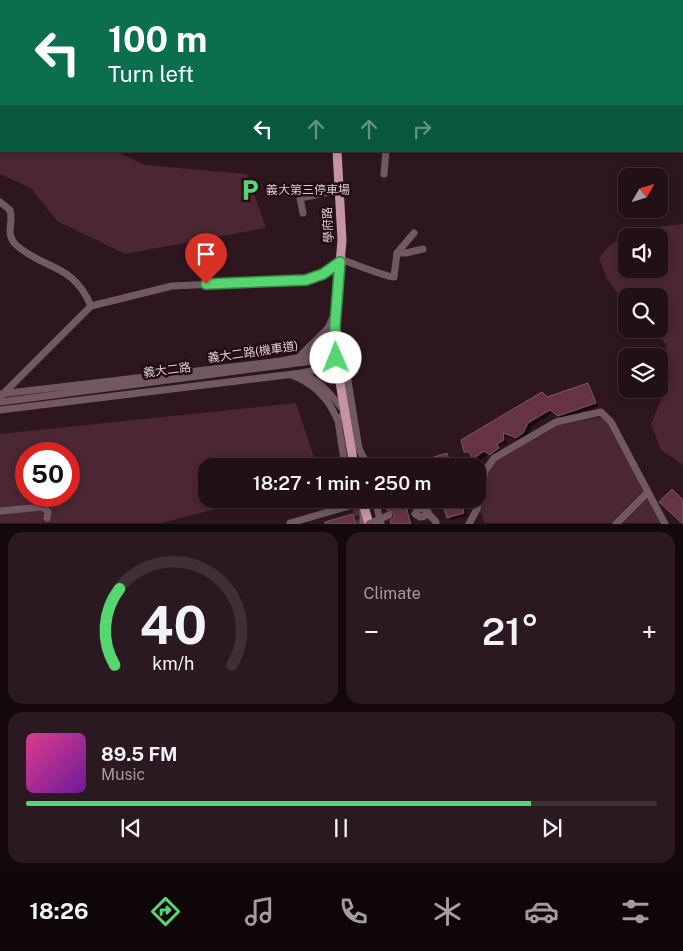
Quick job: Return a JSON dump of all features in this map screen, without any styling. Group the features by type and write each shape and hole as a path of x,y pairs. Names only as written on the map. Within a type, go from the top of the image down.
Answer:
{"main road":[{"name":"學府路","path":"337,152 342,240 336,310 336,358 349,439 358,458"},
{"path":"368,508 374,523"}],"street":[{"path":"384,174 386,152"},
{"path":"303,213 300,198 338,190"},
{"path":"0,202 10,210 10,238 15,244 67,273 84,291 91,306"},
{"path":"1,395 91,306 172,286 306,280 323,274 340,260 376,270 386,277 394,277 397,253 414,233"},
{"path":"397,253 423,249"},
{"path":"285,366 299,357 328,328 336,310"},
{"name":"義大二路(機車道)","path":"0,410 302,373 330,367 336,358 326,352 1,395"},
{"path":"336,358 346,368 361,458"},
{"name":"義大二路","path":"0,402 336,358"},
{"path":"285,366 311,377 327,389 345,412 338,421"},
{"path":"288,374 307,381 331,404 338,421 344,458"},
{"path":"469,524 477,510 486,471 494,458 556,422 601,412 611,422 665,524"},
{"path":"616,524 648,492"},
{"path":"0,511 37,507 43,508 48,512 47,518"},
{"path":"290,523 339,508"},
{"path":"363,524 364,508"},
{"path":"374,523 375,508"},
{"path":"428,512 436,524"},
{"path":"374,523 389,515"}],"shaded area":[{"path":"0,152 117,152 145,165 247,174 266,228 125,254 57,221 31,188 0,174"},
{"path":"683,224 683,465 661,450 651,424 662,398 668,398 668,383 670,378 668,348 660,338 668,338 668,288 618,288 618,294 607,278 599,258 610,245 618,241 618,278 668,278 668,228 649,228"},
{"path":"296,403 314,458 198,458 198,508 220,508 161,523 0,523 0,434"},
{"path":"601,417 608,424 661,523 485,523 480,512 481,508 486,508 488,472 496,460 558,425"}],"building":[{"path":"588,383 596,403 558,416 550,410 528,423 523,433 516,438 503,433 504,440 497,444 499,448 490,455 484,451 472,458 469,452 464,452 461,440 542,392 547,397"},
{"path":"447,453 449,458 431,458"},
{"path":"672,489 683,500 683,524 659,502"},
{"path":"386,508 407,508 411,524 391,524 390,520 394,518 394,513"},
{"path":"444,508 463,508 464,513 447,518"},
{"path":"353,514 356,524 325,524 325,522"}],"tunnel":[{"path":"356,508 360,524"}],"place":[{"name":"義大第三停車場","path":"250,190"}],"route":[{"path":"206,284 306,280 323,274 340,262 335,325 336,358"}]}
